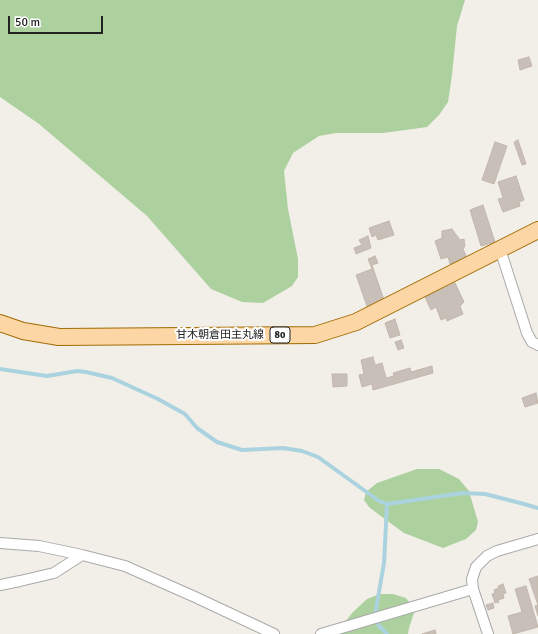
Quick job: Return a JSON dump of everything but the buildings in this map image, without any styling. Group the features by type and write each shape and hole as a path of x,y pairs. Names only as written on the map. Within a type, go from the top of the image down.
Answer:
{"main road":[{"name":"甘木朝倉田主丸線","path":"0,323 23,331 59,337 315,335 356,322 538,230"}],"street":[{"path":"500,249 527,333 532,342 538,345"},
{"path":"488,634 473,589 472,579 476,567 487,556 497,551 538,539"},
{"path":"0,543 39,546 125,566 274,634"},
{"path":"0,585 54,573 82,555"},
{"path":"321,634 473,589"}],"green space":[{"path":"0,0 465,0 457,26 448,102 439,115 427,127 383,133 336,133 319,136 293,153 284,171 288,209 298,259 298,277 292,286 263,303 242,302 211,289 147,216 39,124 0,97"},
{"path":"417,469 439,469 459,479 469,491 478,522 476,530 466,539 443,548 404,533 369,507 364,500 366,492 377,483"},
{"path":"380,594 393,594 406,598 415,610 408,634 335,634 353,612 367,599"}],"waterway":[{"path":"0,369 47,376 77,371 112,378 158,399 185,414 197,428 217,442 242,450 283,448 302,451 318,457 379,501 387,504 463,493 485,494 538,508"},
{"path":"387,504 384,563 375,615 379,626 387,634"}]}
